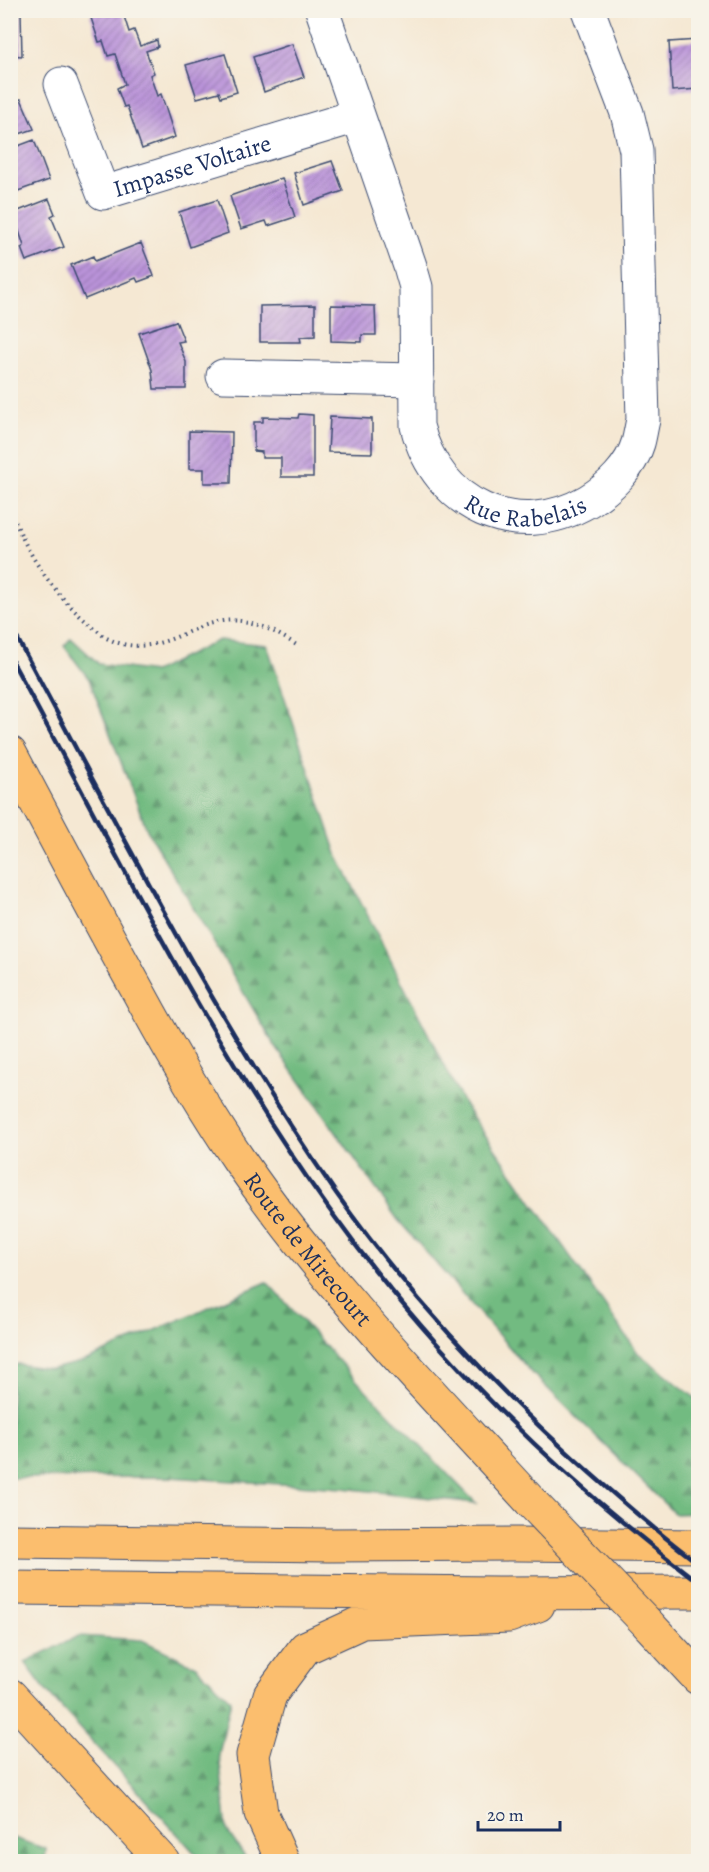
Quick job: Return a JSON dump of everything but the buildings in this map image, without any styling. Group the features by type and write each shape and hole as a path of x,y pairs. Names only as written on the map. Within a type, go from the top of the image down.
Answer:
{"main road":[{"name":"Route de Mirecourt","path":"10,753 202,1104 283,1221 337,1288 532,1503 699,1677"},
{"path":"10,1541 699,1546"},
{"path":"10,1588 497,1593 699,1592"},
{"path":"283,1862 261,1813 253,1755 270,1695 305,1648 362,1622 509,1616 576,1592"},
{"path":"10,1695 163,1862"}],"street":[{"name":"Rue Rabelais","path":"322,10 416,287 417,426 422,446 433,466 462,497 490,513 507,518 528,519 552,516 575,508 598,495 616,479 628,463 638,444 643,420 636,150 627,113 588,10"},
{"name":"Impasse Voltaire","path":"61,84 104,193 357,116"},
{"path":"223,376 417,380"}],"path":[{"path":"10,511 29,551 51,585 80,616 108,639 130,645 148,645 176,638 223,620 239,620 269,629 298,646"}],"green space":[{"path":"71,638 99,664 154,672 219,640 267,645 338,857 465,1106 638,1353 698,1400 698,1513 675,1514 530,1371 398,1220 275,1046 147,830 89,679 64,646"},
{"path":"267,1282 358,1382 476,1503 342,1488 169,1477 11,1478 11,1366 18,1364 51,1369 82,1362"},
{"path":"79,1636 142,1640 196,1666 231,1700 219,1754 227,1831 248,1861 202,1861 47,1692 25,1662"},
{"path":"11,1837 46,1849 45,1861 11,1861"}],"railway":[{"path":"10,625 205,985 290,1125 336,1193 423,1304 520,1408 616,1496 698,1563"},
{"path":"10,657 200,1007 284,1143 368,1262 454,1362 547,1456 646,1542 698,1582"}]}
